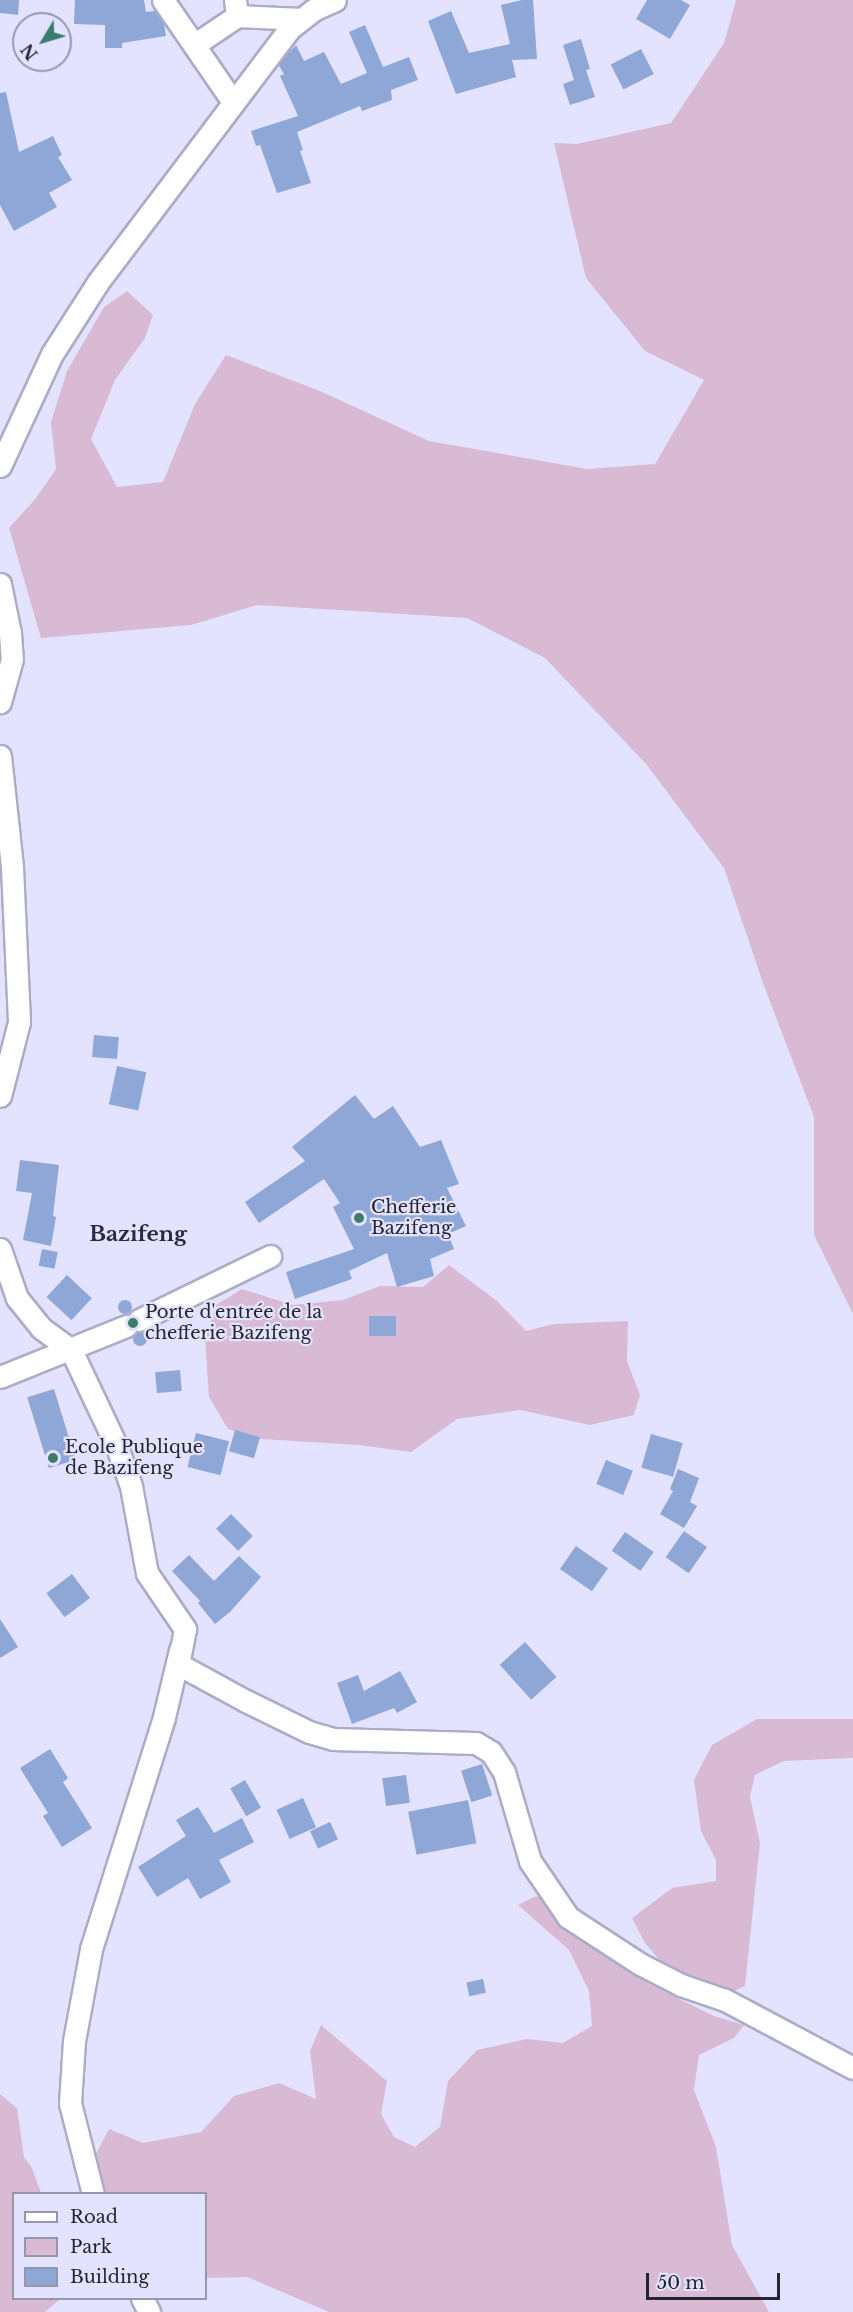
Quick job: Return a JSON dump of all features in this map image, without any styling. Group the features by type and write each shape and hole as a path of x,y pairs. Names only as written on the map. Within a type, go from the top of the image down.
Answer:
{"street":[{"path":"163,0 233,102"},
{"path":"0,466 52,354 71,320 289,29 301,19 335,0"},
{"path":"194,45 236,8 301,19"},
{"path":"0,584 10,633 12,659 0,702"},
{"path":"0,756 12,867 19,1022 0,1096"},
{"path":"0,1249 17,1298 41,1328 71,1350 117,1448 131,1486 147,1573 185,1629 178,1664 309,1732 333,1739 360,1742 476,1743 491,1752 504,1772 530,1861 568,1917 640,1964 681,1985 725,2000 853,2068"},
{"path":"0,1377 133,1323 270,1256"},
{"path":"93,2192 70,2103 74,2041 91,1949 164,1717 185,1629"}],"green space":[{"path":"736,0 853,0 853,1314 814,1235 814,1117 763,983 724,868 647,765 545,658 467,618 257,605 191,625 41,638 9,528 36,498 56,469 51,422 67,371 104,307 127,291 153,315 145,338 115,380 91,439 117,487 163,482 195,404 226,355 320,391 429,441 587,469 655,464 704,380 645,351 586,278 554,143 577,144 671,123 724,43"},
{"path":"449,1265 497,1301 526,1331 554,1324 628,1321 627,1361 640,1395 634,1415 590,1425 520,1410 457,1419 411,1452 359,1445 262,1439 228,1429 209,1397 205,1339 216,1305 242,1289 293,1305 343,1300 380,1286 423,1287"},
{"path":"757,1719 853,1719 853,1758 784,1761 755,1775 750,1797 760,1843 745,1986 730,1993 697,1984 663,1964 645,1943 632,1918 672,1888 716,1881 716,1860 701,1831 694,1780 712,1745"},
{"path":"554,1894 572,1923 611,1961 649,1984 714,2016 744,2025 734,2038 699,2055 694,2090 716,2147 732,2245 769,2312 329,2312 247,2277 207,2278 207,2192 79,2192 79,2186 109,2129 143,2143 201,2132 234,2096 279,2083 316,2099 310,2051 321,2025 387,2081 381,2114 394,2137 415,2147 440,2127 448,2081 477,2050 527,2039 563,2043 592,2026 589,1991 569,1950 518,1905 534,1897"},
{"path":"0,2094 17,2108 24,2157 32,2168 41,2192 12,2192 12,2300 59,2300 45,2312 0,2312"}],"building":[{"path":"0,0 19,0 18,12 12,12 12,14 0,13"},
{"path":"75,0 144,0 146,12 155,11 164,24 166,36 122,43 122,48 105,48 105,25 74,24"},
{"path":"533,0 537,59 512,60 516,77 456,94 428,21 451,11 469,53 510,44 501,5"},
{"path":"647,0 681,0 690,5 670,39 636,19"},
{"path":"365,25 383,67 409,57 418,80 391,90 392,100 362,111 360,106 297,132 303,150 300,151 311,183 277,193 260,145 256,146 251,131 298,116 280,76 284,74 278,64 296,45 304,61 324,52 341,84 367,73 349,32"},
{"path":"581,39 590,69 586,70 595,97 570,105 563,84 574,80 563,45"},
{"path":"641,49 654,74 623,89 611,64"},
{"path":"6,92 19,152 53,136 62,155 58,157 72,180 49,193 57,207 14,231 0,205 0,93"},
{"path":"94,1035 119,1037 117,1059 92,1057"},
{"path":"117,1066 146,1072 138,1110 109,1104"},
{"path":"355,1095 374,1119 393,1106 420,1147 441,1140 459,1184 447,1188 466,1226 448,1234 454,1249 430,1259 434,1276 397,1287 387,1253 349,1271 352,1279 295,1299 286,1272 354,1249 333,1207 340,1203 324,1179 259,1223 245,1202 305,1161 292,1147"},
{"path":"20,1160 59,1165 53,1216 56,1217 51,1246 23,1240 32,1193 16,1191"},
{"path":"42,1249 58,1252 54,1269 39,1266"},
{"path":"67,1275 92,1298 71,1320 47,1297"},
{"path":"122,1300 128,1300 132,1307 128,1314 122,1314 118,1310 118,1304"},
{"path":"369,1316 396,1316 396,1336 369,1336"},
{"path":"137,1332 143,1332 147,1339 143,1346 137,1346 133,1342 133,1336"},
{"path":"180,1370 182,1391 157,1393 155,1372"},
{"path":"54,1389 76,1460 49,1468 27,1397"},
{"path":"235,1430 260,1437 254,1458 229,1451"},
{"path":"196,1433 229,1441 221,1475 188,1467"},
{"path":"651,1434 683,1443 673,1477 641,1468"},
{"path":"606,1460 633,1471 623,1495 596,1484"},
{"path":"678,1469 699,1478 690,1502 697,1506 684,1528 660,1514 673,1491 670,1489"},
{"path":"231,1514 253,1536 238,1551 216,1529"},
{"path":"684,1531 707,1547 689,1573 666,1557"},
{"path":"625,1532 654,1552 640,1571 612,1551"},
{"path":"576,1546 608,1568 592,1591 560,1569"},
{"path":"189,1555 214,1581 239,1556 261,1577 230,1612 215,1624 198,1603 200,1601 172,1571"},
{"path":"72,1574 90,1598 64,1617 46,1593"},
{"path":"0,1619 18,1647 0,1658"},
{"path":"525,1642 556,1677 531,1700 500,1665"},
{"path":"400,1671 417,1702 397,1713 394,1708 352,1724 337,1683 358,1675 364,1691"},
{"path":"50,1749 68,1778 63,1782 92,1828 62,1847 43,1816 48,1813 20,1768"},
{"path":"482,1764 492,1795 471,1802 461,1771"},
{"path":"406,1775 410,1803 386,1806 382,1778"},
{"path":"245,1780 261,1808 246,1816 230,1788"},
{"path":"303,1798 316,1827 290,1839 277,1810"},
{"path":"468,1800 476,1843 417,1855 408,1812"},
{"path":"198,1807 214,1833 242,1818 254,1842 219,1860 231,1882 200,1899 188,1878 157,1897 138,1867 186,1836 176,1820"},
{"path":"330,1822 338,1839 318,1849 310,1831"},
{"path":"483,1979 486,1993 469,1996 466,1983"}],"place":[{"name":"Chefferie Bazifeng","path":"359,1218"},
{"name":"Porte d'entrée de la chefferie Bazifeng","path":"133,1323"},
{"name":"Ecole Publique de Bazifeng","path":"53,1458"}],"district":[{"name":"Bazifeng","path":"138,1234"}]}
